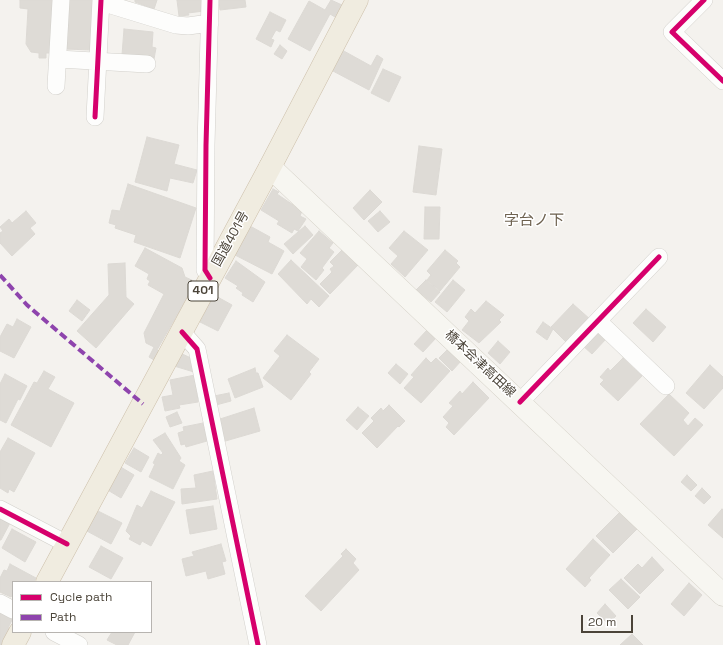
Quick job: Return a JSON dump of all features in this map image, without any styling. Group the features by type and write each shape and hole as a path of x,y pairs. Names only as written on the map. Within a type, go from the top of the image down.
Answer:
{"highway":[{"name":"国道401号","path":"48,581 270,167 357,0"},
{"path":"13,645 19,633"}],"main road":[{"name":"橋本会津高田線","path":"270,167 723,595"}],"street":[{"path":"56,86 61,0"},
{"path":"210,0 206,145 205,262 205,270 210,278"},
{"path":"704,0 672,32 723,81"},
{"path":"95,117 101,1 176,25 188,26 210,24"},
{"path":"58,59 147,64"},
{"path":"520,402 659,257"},
{"path":"598,321 666,386"},
{"path":"182,332 197,349 258,645"},
{"path":"0,509 67,544"},
{"path":"0,603 12,609"},
{"path":"56,633 79,645"}],"building":[{"path":"20,0 56,0 54,53 46,53 46,58 39,58 39,53 31,52 26,44 28,9 20,8"},
{"path":"67,0 93,0 92,50 65,49"},
{"path":"135,0 157,0 154,9 135,2"},
{"path":"177,0 203,0 204,11 179,16"},
{"path":"219,0 245,0 246,7 220,10"},
{"path":"331,0 342,5 335,17 330,14 310,51 288,39 309,1 325,10"},
{"path":"270,12 286,20 280,32 276,30 271,39 274,40 271,47 256,39"},
{"path":"124,29 153,32 152,47 156,48 154,59 122,55"},
{"path":"280,45 287,51 282,59 274,54"},
{"path":"342,50 371,66 377,55 383,59 369,90 331,70"},
{"path":"383,69 401,77 389,102 371,93"},
{"path":"147,137 179,145 174,164 197,170 193,183 170,178 167,191 135,182"},
{"path":"419,146 442,149 436,195 413,192"},
{"path":"128,184 196,208 180,258 134,242 136,235 115,228 116,225 109,223 112,210 120,211"},
{"path":"273,189 279,192 277,194 302,211 300,216 306,219 298,231 294,229 292,233 277,224 279,221 261,210"},
{"path":"370,190 382,202 364,220 353,208"},
{"path":"425,207 440,207 439,239 424,239"},
{"path":"26,211 36,223 30,228 35,234 12,256 0,243 0,233 3,231 0,227 9,219 12,223"},
{"path":"380,211 390,222 378,232 368,221"},
{"path":"250,226 270,237 268,242 284,251 272,274 235,255"},
{"path":"305,226 313,235 293,254 284,244"},
{"path":"319,231 333,243 329,248 334,252 322,268 324,270 316,280 301,267 307,259 300,253"},
{"path":"404,231 428,250 405,277 391,264 398,256 389,248"},
{"path":"145,248 182,268 185,277 196,282 157,350 159,351 154,360 149,357 154,347 146,343 144,333 164,294 148,285 150,281 147,279 149,274 135,266"},
{"path":"342,250 358,265 330,294 320,284 332,272 330,269 334,266 330,262"},
{"path":"445,250 458,261 456,263 460,267 440,291 427,280 431,275 427,271"},
{"path":"291,260 329,296 319,307 311,299 307,304 278,274"},
{"path":"236,261 265,282 253,302 242,295 243,293 236,288 238,286 225,278"},
{"path":"125,263 126,297 134,304 96,348 77,331 109,295 108,264"},
{"path":"426,280 440,292 431,302 416,290"},
{"path":"453,280 465,290 447,312 435,302"},
{"path":"214,295 232,305 218,331 200,322"},
{"path":"77,300 90,310 82,321 69,311"},
{"path":"486,301 504,315 499,320 501,322 479,343 462,330 469,321 465,317 471,309 475,313"},
{"path":"573,304 591,320 568,344 551,327"},
{"path":"646,309 666,327 653,342 633,323"},
{"path":"17,319 31,327 14,358 0,351 0,337 7,324 13,327"},
{"path":"543,322 553,329 547,340 536,332"},
{"path":"427,330 436,338 423,352 414,344"},
{"path":"597,331 606,339 592,354 583,346"},
{"path":"287,335 319,359 309,372 311,374 291,400 263,378 280,356 274,351"},
{"path":"498,341 510,352 500,364 488,353"},
{"path":"448,349 461,361 452,371 439,358"},
{"path":"180,353 191,358 194,372 174,366"},
{"path":"426,358 431,363 436,358 450,371 421,403 404,388 414,377 411,375"},
{"path":"623,358 642,376 618,401 600,384 604,380 600,377 608,368 610,371"},
{"path":"396,364 408,374 400,384 388,373"},
{"path":"710,365 723,377 723,388 704,409 686,393"},
{"path":"255,368 263,387 235,398 228,379"},
{"path":"44,371 55,377 48,389 74,403 51,447 11,425 34,382 37,383"},
{"path":"5,374 27,386 20,400 18,399 6,423 0,420 0,384"},
{"path":"195,375 198,402 179,405 180,408 165,411 162,397 173,395 170,380"},
{"path":"473,382 489,398 454,435 446,427 449,423 443,417 453,406 449,403 460,391 462,394"},
{"path":"229,393 231,401 216,405 214,396"},
{"path":"669,394 689,413 683,420 688,426 695,418 703,425 674,456 640,424"},
{"path":"389,405 405,421 399,427 398,426 377,448 362,433 374,421 371,418 381,408 383,411"},
{"path":"358,407 369,416 357,430 346,420"},
{"path":"254,408 260,431 222,442 217,420"},
{"path":"177,412 182,423 170,427 166,417"},
{"path":"203,423 207,441 186,447 185,444 181,445 178,433 184,431 183,427"},
{"path":"165,433 181,458 179,461 185,465 173,489 149,477 158,453 161,455 163,453 153,440"},
{"path":"8,438 35,453 14,492 9,489 8,493 0,488 0,452"},
{"path":"134,448 149,457 141,472 125,463"},
{"path":"119,466 134,475 121,498 106,489"},
{"path":"213,471 217,499 182,504 181,489 196,488 194,475"},
{"path":"687,475 697,485 691,491 681,482"},
{"path":"702,488 711,497 704,504 695,496"},
{"path":"151,491 175,502 151,546 142,541 140,545 129,539 131,536 126,531 137,505 142,508"},
{"path":"213,506 217,529 190,534 186,510"},
{"path":"722,509 723,510 723,538 708,525"},
{"path":"96,510 122,523 111,544 85,530"},
{"path":"620,512 637,529 613,553 596,536"},
{"path":"0,515 11,521 1,540 0,540"},
{"path":"12,529 36,542 25,562 2,548"},
{"path":"593,539 610,555 589,578 591,580 585,587 566,569"},
{"path":"221,544 226,561 222,562 225,574 208,579 206,571 186,576 182,559 194,556 192,552"},
{"path":"101,546 123,558 111,579 89,567"},
{"path":"346,549 356,559 353,563 359,570 321,611 305,596 343,556 341,554"},
{"path":"652,557 664,570 640,594 624,578 638,564 642,568"},
{"path":"10,564 36,578 34,581 12,581 11,597 0,592 0,578 4,570 7,571"},
{"path":"621,579 640,597 628,609 609,590"},
{"path":"689,583 702,595 684,616 671,604"},
{"path":"605,604 616,616 608,624 597,613"},
{"path":"0,611 12,617 12,620 8,628 10,629 2,645 0,645"},
{"path":"111,633 134,633 128,645 117,645 107,640"},
{"path":"632,634 643,645 620,645"}],"marked path":[{"path":"0,275 27,305 143,404"}],"cycle path":[{"path":"95,117 101,0"},
{"path":"210,0 206,145 205,270 210,278"},
{"path":"704,0 672,32 723,81"},
{"path":"520,402 659,257"},
{"path":"182,332 197,349 258,645"},
{"path":"0,509 67,544"}],"district":[{"name":"字台ノ下","path":"534,221"}]}
